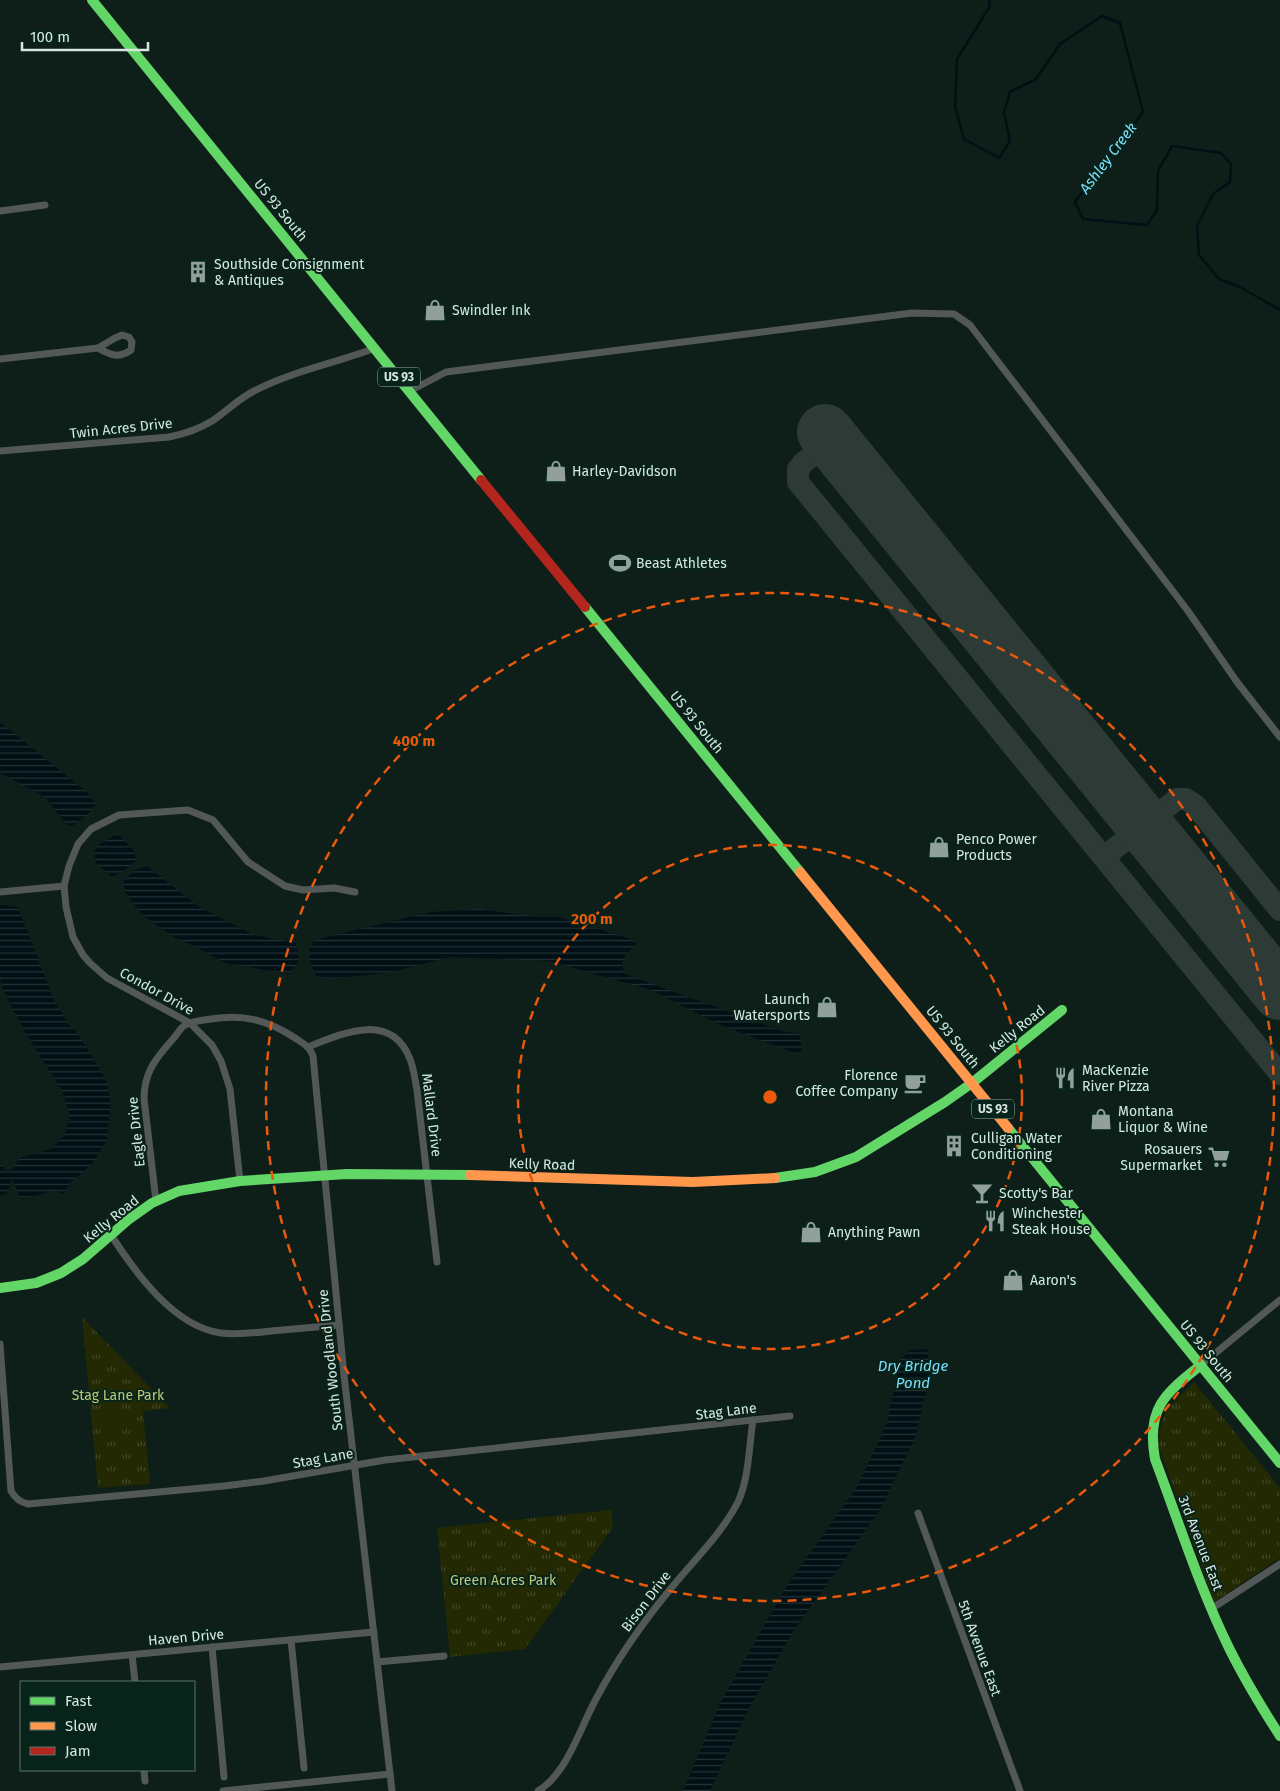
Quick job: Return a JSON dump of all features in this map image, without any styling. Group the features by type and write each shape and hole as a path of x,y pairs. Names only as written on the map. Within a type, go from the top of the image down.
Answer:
{"main road":[{"name":"US 93 South","path":"92,0 1280,1463"},
{"name":"Kelly Road","path":"0,1288 30,1285 55,1276 78,1262 140,1211 156,1201 179,1191 240,1181 378,1173 693,1182 801,1175 829,1168 856,1157 945,1102 972,1083 1062,1010"},
{"name":"3rd Avenue East","path":"1201,1365 1178,1382 1158,1407 1150,1434 1155,1459 1211,1609 1252,1692 1280,1736"}],"street":[{"path":"0,211 45,205"},
{"path":"410,391 446,372 912,313 954,314 970,325 1034,407 1076,466 1188,612 1237,682 1280,737"},
{"path":"0,359 98,348"},
{"name":"Twin Acres Drive","path":"0,451 169,437 184,434 211,422 256,390 375,348"},
{"path":"0,892 64,886 69,866 78,844 91,829 120,815 188,810 213,820 248,862 285,886 303,890 334,888 355,892"},
{"name":"Condor Drive","path":"64,886 66,907 73,937 90,964 129,991 190,1024 212,1045 228,1079 240,1181"},
{"name":"Eagle Drive","path":"156,1201 144,1099 145,1085 158,1056 180,1030 185,1025 222,1017 238,1017 257,1020 283,1030 308,1047"},
{"name":"Mallard Drive","path":"308,1047 350,1031 368,1029 386,1033 401,1043 406,1051 413,1068 417,1090 437,1262"},
{"name":"South Woodland Drive","path":"308,1047 313,1056 368,1597 374,1632 392,1791"},
{"path":"111,1235 132,1265 161,1298 176,1312 201,1328 221,1333 242,1334 339,1325"},
{"path":"1201,1365 1280,1300"},
{"name":"Stag Lane","path":"0,1344 10,1484 15,1497 20,1502 37,1504 224,1486 385,1460 790,1416"},
{"name":"Bison Drive","path":"538,1791 549,1783 560,1770 592,1705 623,1652 661,1600 714,1537 737,1503 745,1480 753,1420"},
{"name":"5th Avenue East","path":"918,1513 1020,1791"},
{"path":"1211,1609 1280,1564"},
{"name":"Haven Drive","path":"0,1667 374,1632"},
{"path":"291,1640 304,1768"},
{"path":"212,1647 224,1777"},
{"path":"132,1655 134,1681"},
{"path":"377,1662 444,1656"},
{"path":"144,1771 145,1782"},
{"path":"224,1791 390,1774"},
{"path":"305,1782 306,1791"}],"green space":[{"name":"Stag Lane Park","path":"82,1317 170,1408 143,1411 150,1484 98,1488"},
{"path":"1194,1382 1280,1488 1280,1558 1214,1602 1157,1442 1165,1411"},
{"path":"125,1411 126,1430 106,1431 104,1413"},
{"name":"Green Acres Park","path":"611,1510 613,1527 525,1649 450,1657 437,1528"}],"water":[{"path":"0,722 87,792 96,804 86,816 72,826 66,824 45,797 0,773"},
{"path":"118,834 134,851 137,860 124,871 112,877 96,863 94,853 99,844"},
{"path":"147,866 198,906 254,935 296,943 299,961 289,974 225,963 175,938 142,915 125,892 124,880 135,870"},
{"path":"0,905 18,907 54,1000 69,1025 76,1031 106,1080 111,1102 106,1142 92,1164 69,1184 64,1194 53,1191 21,1199 12,1179 7,1194 0,1196 0,1162 5,1170 12,1170 19,1158 51,1149 64,1136 70,1116 62,1091 25,1032 6,996 0,980"},
{"path":"480,909 537,917 559,917 634,940 636,944 624,957 622,964 625,974 782,1031 799,1034 802,1049 797,1054 718,1024 651,990 549,961 450,957 388,973 328,979 316,976 310,962 309,948 315,940 430,912"},
{"name":"Dry Bridge Pond","path":"927,1349 931,1370 915,1438 880,1510 794,1630 749,1708 710,1791 683,1791 720,1703 786,1587 857,1487 887,1423 900,1360 910,1350"}],"waterway":[{"name":"Ashley Creek","path":"989,0 990,6 957,59 955,107 964,139 999,158 1010,141 1004,112 1010,92 1036,79 1060,44 1102,16 1120,23 1143,112 1075,202 1083,219 1147,225 1157,210 1158,171 1172,146 1221,153 1231,164 1230,182 1213,194 1197,226 1199,255 1219,279 1240,287 1280,310"}],"taxiway":[{"path":"832,441 804,462 798,469 798,482 1280,1074"},
{"path":"1104,857 1177,799 1186,799 1196,806 1280,910"}],"runway":[{"path":"825,432 1280,992"}],"traffic: fast":[{"path":"92,0 481,480"},
{"path":"585,607 800,872"},
{"path":"775,1178 815,1172 856,1157 972,1083 1062,1010"},
{"path":"1008,1128 1280,1463"},
{"path":"0,1288 36,1283 61,1273 83,1259 128,1220 152,1203 179,1191 240,1181 347,1174 470,1175"},
{"path":"1201,1365 1177,1385 1161,1404 1153,1427 1155,1459 1199,1580 1219,1627 1242,1672 1280,1736"}],"traffic: slow":[{"path":"800,872 1008,1128"},
{"path":"470,1175 693,1182 775,1178"}],"traffic: jam":[{"path":"481,480 585,607"}],"place":[{"name":"Southside Consignment & Antiques","path":"198,272"},
{"name":"Swindler Ink","path":"435,310"},
{"name":"Harley-Davidson","path":"556,471"},
{"name":"Beast Athletes","path":"620,563"},
{"name":"Penco Power Products","path":"939,847"},
{"name":"Launch Watersports","path":"827,1007"},
{"name":"MacKenzie River Pizza","path":"1065,1078"},
{"name":"Florence Coffee Company","path":"915,1083"},
{"name":"Montana Liquor & Wine","path":"1101,1119"},
{"name":"Culligan Water Conditioning","path":"954,1146"},
{"name":"Rosauers Supermarket","path":"1219,1157"},
{"name":"Scotty's Bar","path":"982,1193"},
{"name":"Winchester Steak House","path":"995,1221"},
{"name":"Anything Pawn","path":"811,1232"},
{"name":"Aaron's","path":"1013,1280"}]}
